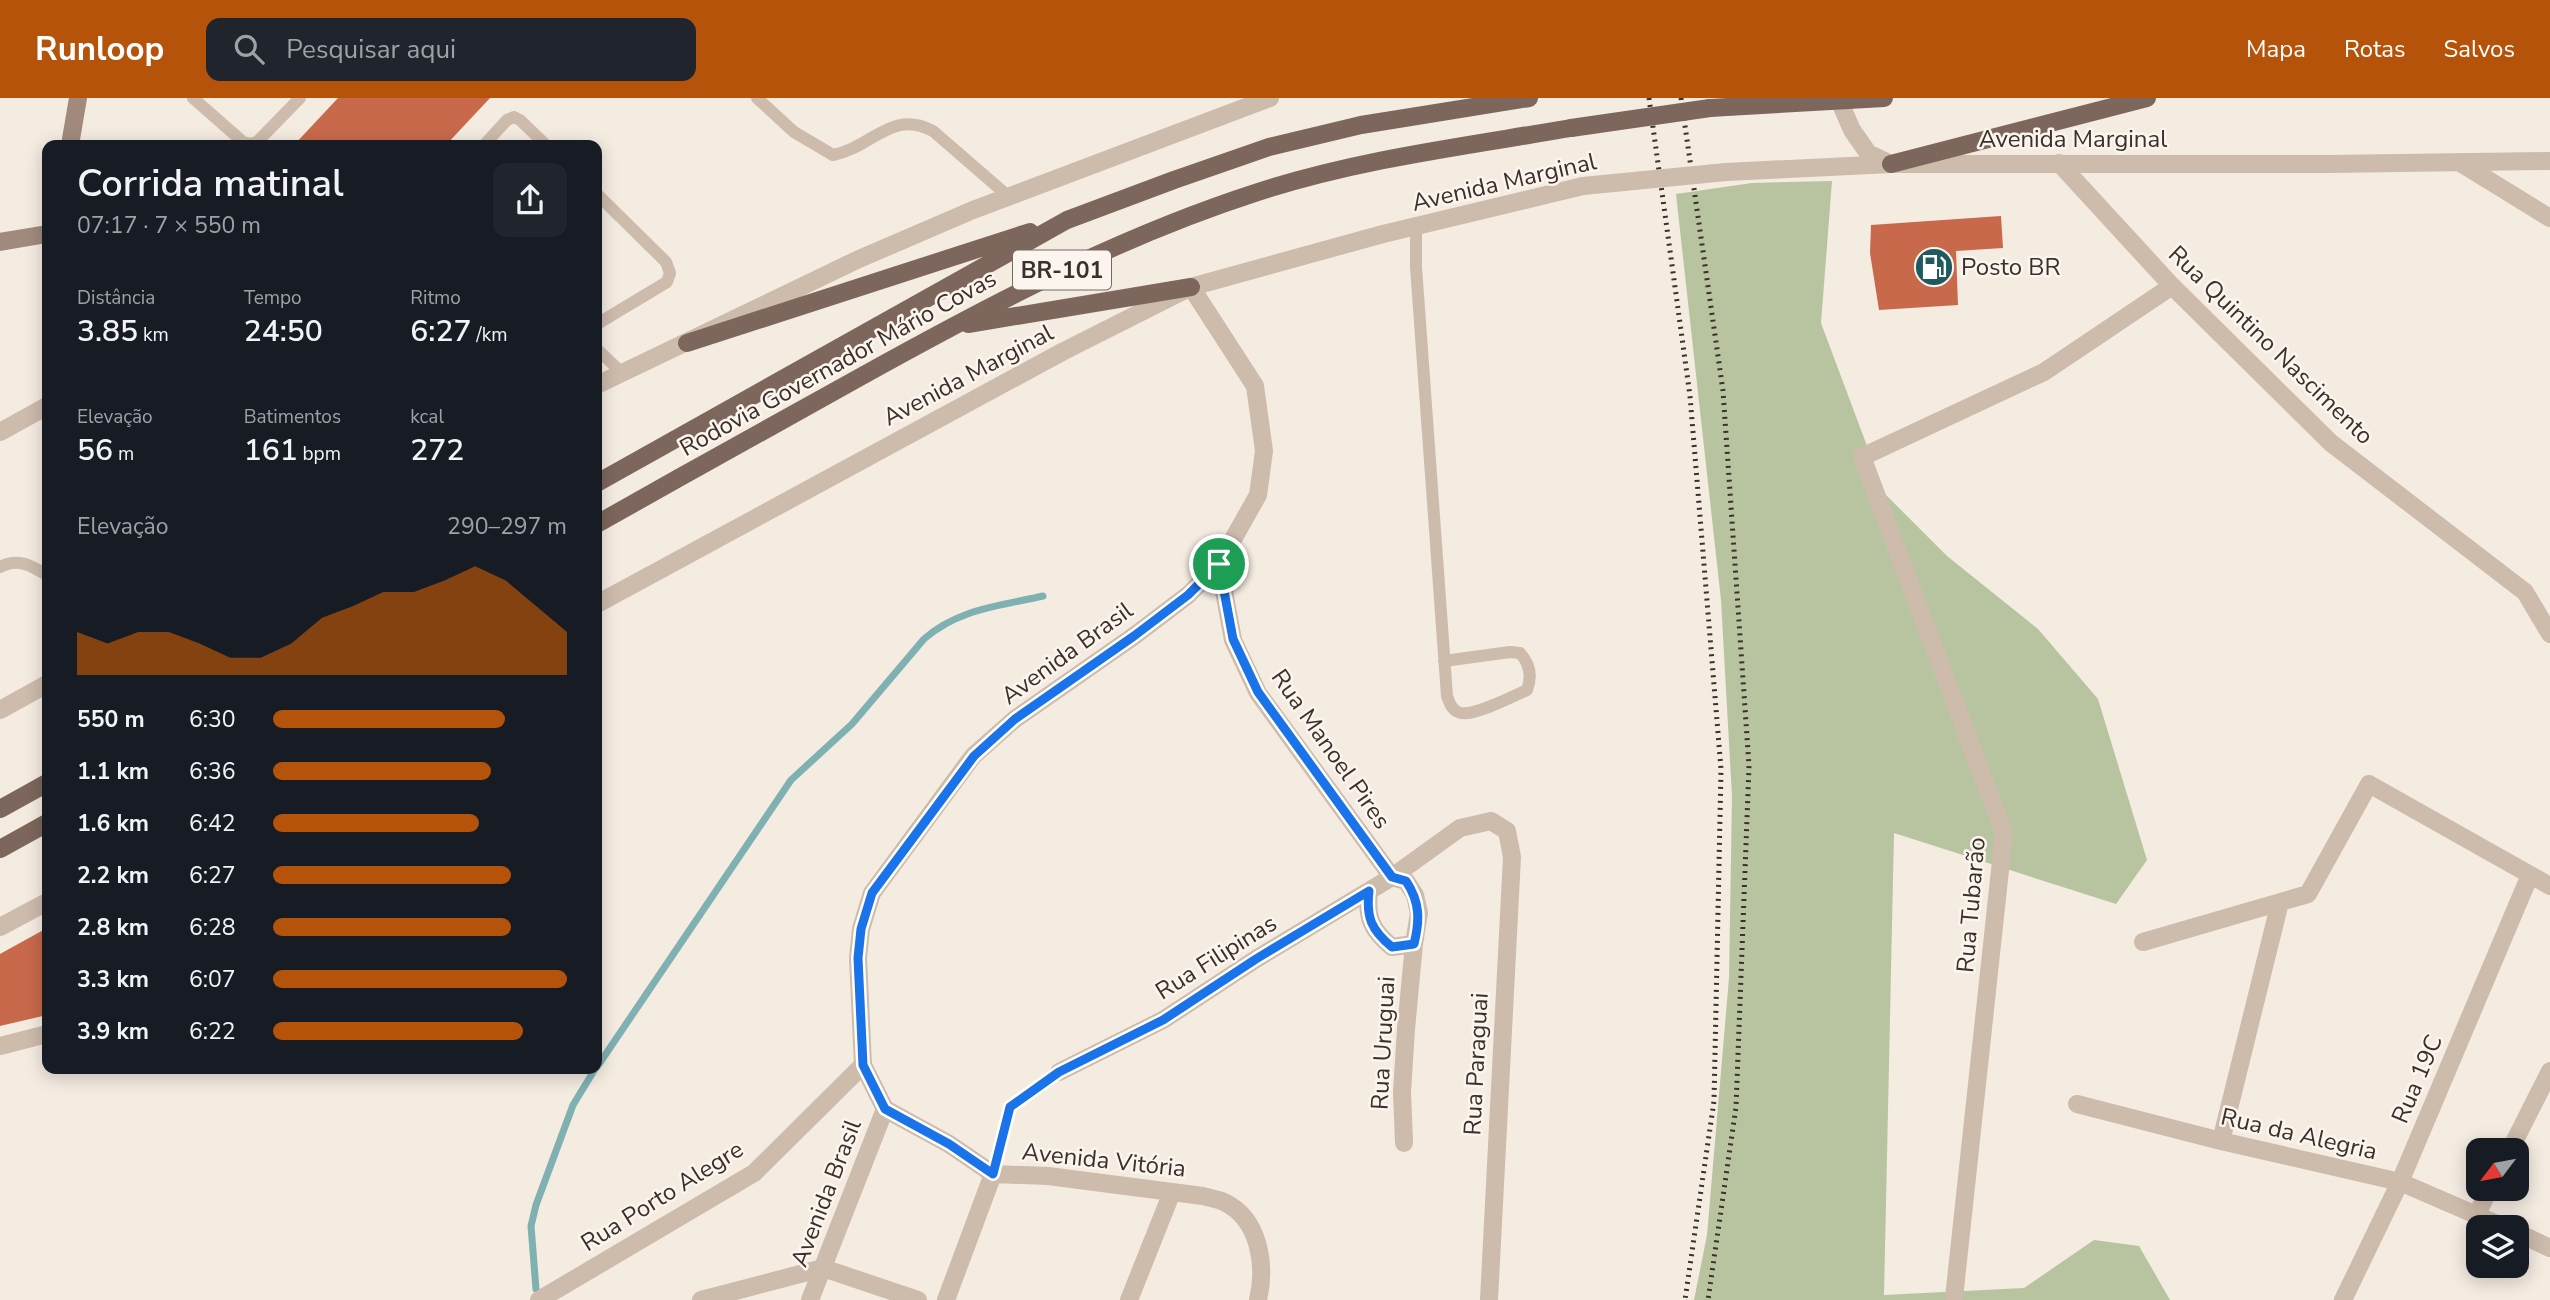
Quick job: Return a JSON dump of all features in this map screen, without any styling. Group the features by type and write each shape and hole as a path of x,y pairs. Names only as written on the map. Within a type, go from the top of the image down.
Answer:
{"main road":[{"path":"71,140 78,98"},
{"name":"Rodovia Governador Mário Covas","path":"602,480 1067,220 1269,147 1361,125 1530,98"},
{"name":"Rodovia Governador Mário Covas","path":"602,521 951,327 1043,279 1137,237 1258,191 1368,162 1571,128 1710,108 1884,98"},
{"path":"1891,164 2147,98"},
{"path":"687,343 1067,220"},
{"path":"0,242 42,235"},
{"path":"951,327 1191,287"},
{"path":"0,809 42,786"},
{"path":"0,849 42,826"}],"street":[{"path":"602,382 859,259 1008,197 1270,98"},
{"path":"1839,99 1852,130 1868,153 1891,164"},
{"name":"Avenida Marginal","path":"602,601 1062,352 1191,287 1583,186 1726,172 1891,164 2550,161"},
{"path":"2459,162 2550,218"},
{"name":"Rua Quintino Nascimento","path":"2059,163 2172,286 2332,443 2525,592 2550,634"},
{"name":"Rua Tubarão","path":"1954,1298 2004,833 1862,457 2044,372 2172,286"},
{"name":"Avenida Brasil","path":"810,1300 885,1109 863,1065 858,958 861,929 872,893 974,756 1015,719 1188,595 1219,564 1258,495 1264,451 1255,386 1191,287"},
{"path":"0,432 42,409"},
{"name":"Rua Manoel Pires","path":"1219,564 1233,639 1258,692 1392,877"},
{"path":"0,710 42,687"},
{"path":"2143,942 2308,894 2369,784 2550,886"},
{"name":"Rua Filipinas","path":"1059,1072 1163,1020 1256,959 1392,877 1460,828 1491,821 1507,831"},
{"name":"Rua Paraguai","path":"1489,1300 1512,857 1507,831"},
{"name":"Rua 19C","path":"2343,1300 2400,1182 2530,875"},
{"name":"Rua Uruguai","path":"1392,877 1406,881 1415,895 1419,913 1402,1092 1404,1143"},
{"path":"1369,891 1367,913 1379,937 1392,947 1414,944"},
{"path":"2221,1141 2280,902"},
{"path":"0,928 42,905"},
{"path":"0,1046 42,1035"},
{"name":"Rua Porto Alegre","path":"539,1300 754,1173 863,1065"},
{"path":"2516,1138 2550,1071"},
{"name":"Rua da Alegria","path":"2077,1104 2221,1141 2400,1182 2477,1214"},
{"name":"Avenida Vitória","path":"885,1109 949,1144 993,1174 1048,1176 1203,1196 1225,1203 1239,1213 1262,1256 1258,1300"},
{"path":"946,1300 993,1174"},
{"path":"1129,1300 1172,1192"},
{"path":"2477,1214 2484,1201"},
{"path":"2529,1238 2550,1248"},
{"path":"701,1300 823,1268 918,1300"}],"lane":[{"path":"193,98 241,140"},
{"path":"259,140 300,98"},
{"path":"757,98 794,132 833,155 845,152 900,123 919,123 933,131 1008,197"},
{"path":"488,140 506,120 513,117 520,120 541,140"},
{"path":"602,199 666,262 670,273 667,282 602,321"},
{"path":"1416,227 1416,267 1444,661 1447,696 1452,708 1462,713 1473,712 1527,690 1530,681 1527,660 1520,653 1444,661"},
{"path":"602,354 621,372"},
{"path":"0,567 22,562 42,572"}],"path":[{"path":"993,1174 1010,1107 1059,1072"}],"green space":[{"path":"1832,181 1821,323 1885,494 1947,556 2038,629 2098,699 2147,860 2116,904 1894,833 1884,1295 2024,1288 2094,1240 2139,1246 2170,1300 1694,1300 1707,1235 1729,978 1732,796 1721,600 1676,194 1752,183"}],"building":[{"path":"338,98 490,98 451,140 299,140"},
{"name":"Posto BR","path":"2001,216 2003,248 1956,251 1958,305 1879,310 1870,253 1871,225"},
{"path":"42,931 42,1016 0,1026 0,954"}],"waterway":[{"path":"602,1060 791,780 852,724 924,639 965,615 1043,596"},
{"path":"536,1289 531,1226 536,1205 573,1105 592,1074"}],"railway":[{"path":"1649,98 1690,396 1721,769 1714,1101 1685,1300"},
{"path":"1681,98 1723,391 1749,766 1736,1107 1708,1300"}],"place":[{"name":"Posto BR","path":"1934,267"}],"route":[{"path":"1219,564 1233,639 1258,692 1392,877 1406,881 1415,895 1419,913 1414,944 1392,947 1379,937 1367,913 1369,891 1256,959 1163,1020 1059,1072 1010,1107 993,1174 949,1144 885,1109 863,1065 858,958 861,929 872,893 974,756 1015,719 1188,595 1219,564"}]}
